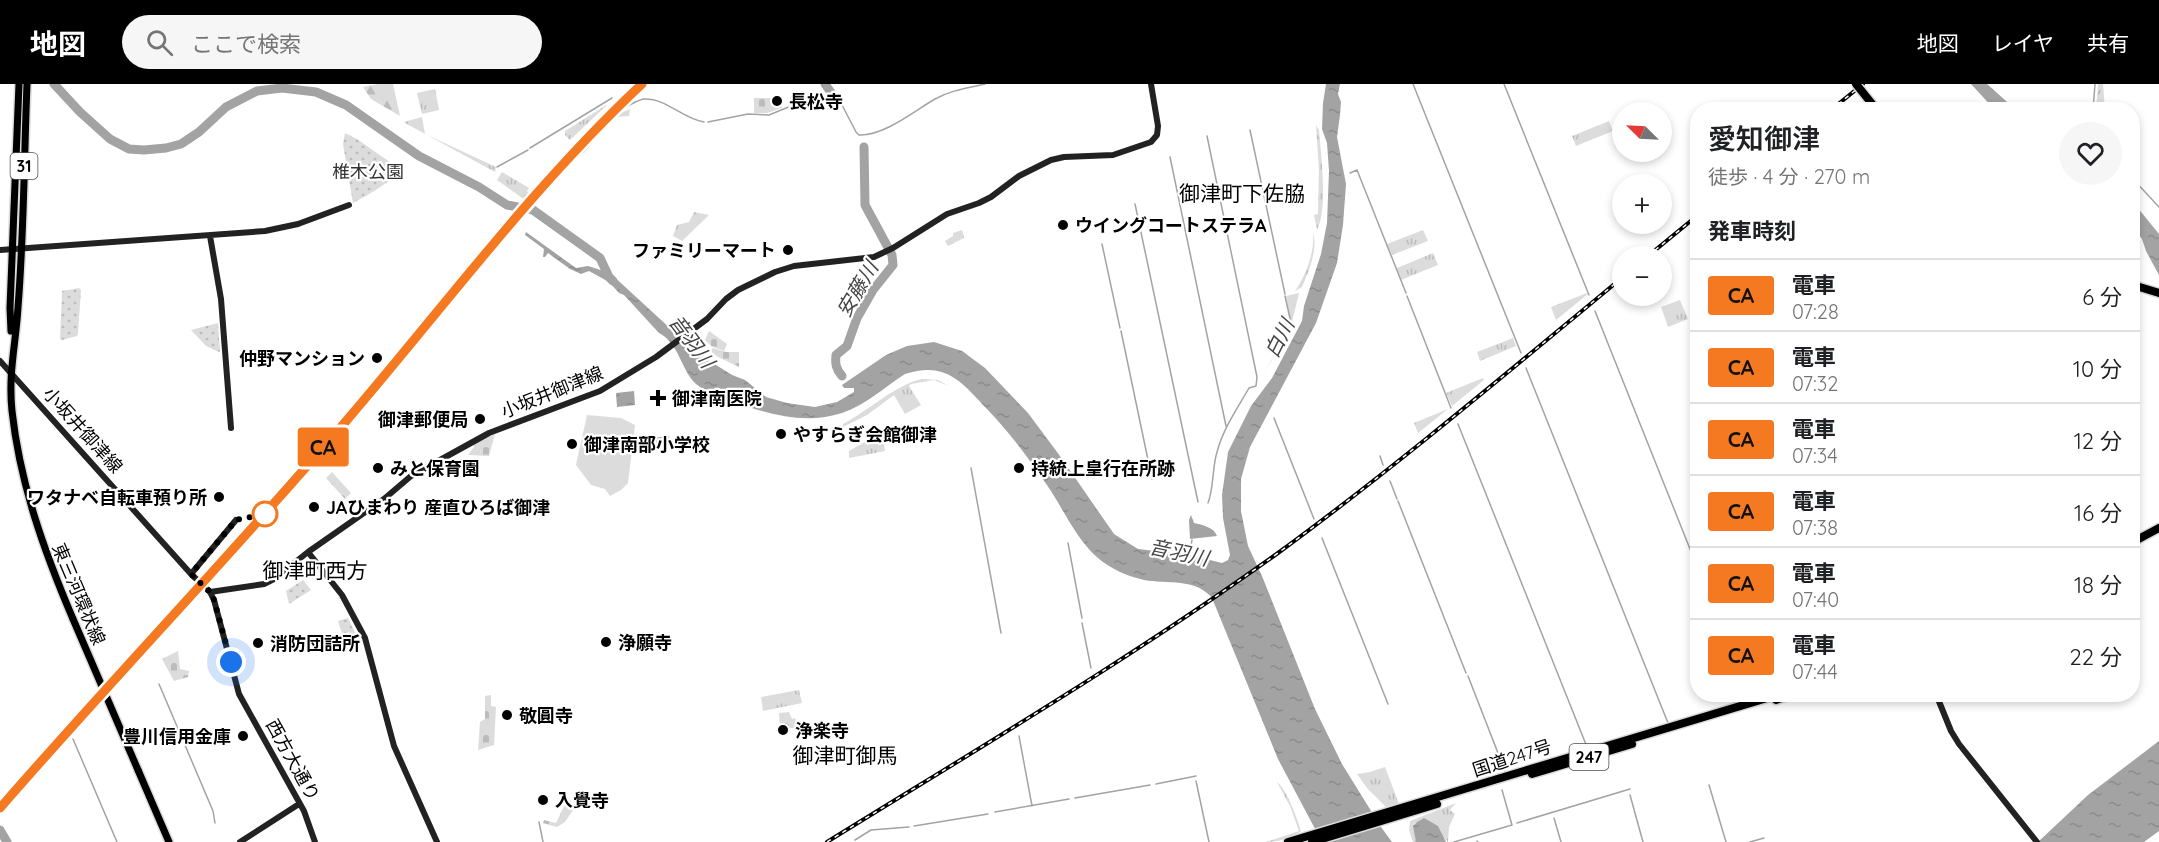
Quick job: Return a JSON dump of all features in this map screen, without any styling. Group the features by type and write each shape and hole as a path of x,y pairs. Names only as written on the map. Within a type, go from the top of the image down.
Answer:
{"highway":[{"path":"1858,84 1872,102"},
{"path":"2140,285 2159,291"},
{"path":"2140,538 2159,528"},
{"name":"国道247号","path":"1288,842 1314,839 1754,702"},
{"name":"国道247号","path":"1385,816 1765,702"}],"main road":[{"name":"東三河環状線","path":"19,84 10,308 11,408 24,483 37,531 169,842"},
{"name":"東三河環状線","path":"12,346 18,309 27,84"},
{"name":"小坂井御津線","path":"0,361 191,574 208,590 264,584 384,499 411,476 489,433 589,396 656,357 686,336 738,290 775,272 794,267 865,260 886,252 936,220 979,203 1019,176 1051,160 1064,156 1113,155 1151,142 1157,135 1158,126 1151,84"},
{"path":"0,250 265,231 298,224 349,205"},
{"path":"210,236 221,299 231,428"},
{"path":"191,574 236,520"},
{"path":"308,552 342,595 365,638 394,746 437,842"},
{"name":"西方大通り","path":"208,590 214,600 239,694 299,804 315,842"},
{"path":"1939,702 1959,744 2035,841"},
{"path":"240,842 299,804"}],"green space":[{"path":"393,84 400,116 371,99 363,87"},
{"path":"644,84 650,84 625,107 620,106"},
{"path":"2098,84 2103,84 2104,102 2097,102"},
{"path":"435,89 439,110 422,114 417,93"},
{"path":"754,98 782,98 782,108 767,113 754,113"},
{"path":"608,104 570,140 565,135 565,131"},
{"path":"618,109 623,112 630,109 629,116 615,117 584,153 579,149"},
{"path":"422,117 425,134 404,122"},
{"path":"1609,121 1612,128 1612,131 1576,146 1572,136"},
{"path":"1316,125 1319,130 1323,182 1322,209 1317,230 1314,215 1318,214 1319,170"},
{"name":"椎木公園","path":"345,133 398,168 386,183 353,203 343,144"},
{"path":"426,135 496,167 495,172"},
{"path":"502,172 529,188 527,191 530,194 525,200 497,180"},
{"path":"694,212 709,215 682,241 673,236 677,225 689,222"},
{"path":"962,230 964,238 948,246 945,241 953,236 953,233"},
{"path":"1423,230 1428,241 1392,255 1387,244"},
{"path":"1313,232 1314,253 1310,267 1302,287 1295,291 1309,263 1313,247"},
{"path":"1433,253 1438,265 1401,280 1397,268"},
{"path":"79,288 81,290 78,333 77,336 62,340 60,339 62,291"},
{"path":"1299,293 1291,326 1263,375 1291,324 1286,296"},
{"path":"1588,294 1556,320 1551,307"},
{"path":"1680,300 1688,319 1668,327 1661,307 1672,306 1672,303"},
{"path":"218,323 219,352 206,346 191,330"},
{"path":"709,331 727,344 724,351 711,346 705,340"},
{"path":"1513,338 1516,346 1480,361 1477,352"},
{"path":"713,348 726,352 739,352 739,367 718,357 710,351"},
{"path":"1483,378 1484,380 1452,406 1446,393"},
{"path":"922,379 938,380 949,386 934,380 911,384 909,386 921,405 905,414 894,395 867,415 843,427 843,424 892,392"},
{"path":"1448,409 1418,433 1414,423"},
{"path":"587,415 621,418 635,425 628,483 610,496 605,489 591,485 576,465"},
{"path":"882,432 885,451 849,458 849,451"},
{"path":"495,434 489,456 468,455 474,447 473,444"},
{"path":"332,472 351,493 345,499 326,478"},
{"path":"303,580 311,590 289,604 286,591"},
{"path":"348,618 359,641 340,647 337,638 343,636 338,621"},
{"path":"178,651 180,669 189,671 188,677 174,681 162,659"},
{"path":"799,690 802,703 763,711 761,697"},
{"path":"491,695 491,706 496,707 494,745 478,750 480,722 485,719 485,696"},
{"path":"789,712 792,719 795,718 798,728 780,728 779,713"},
{"path":"1385,767 1399,804 1387,808 1357,774"},
{"path":"1277,782 1288,797 1301,831 1285,839 1266,842 1299,831 1290,806"},
{"path":"568,798 575,807 565,822 557,827 543,823 544,820 556,823"},
{"path":"1456,803 1450,810 1455,814 1449,827 1448,842 1424,818 1414,824 1416,842 1413,842 1409,830 1410,821"}],"water":[{"path":"1326,84 1340,84 1338,94 1341,102 1337,137 1346,184 1337,263 1316,323 1250,447 1241,479 1241,511 1248,546 1315,709 1342,764 1392,842 1322,842 1278,759 1212,598 1198,587 1144,580 1131,576 1114,569 1098,558 1078,535 1051,491 1020,448 960,382 942,372 931,370 905,374 858,406 842,413 814,418 773,414 747,406 714,394 696,384 666,337 659,333 609,282 589,271 581,274 570,269 548,253 543,257 544,249 525,235 526,232 576,268 588,266 610,273 697,353 732,375 745,380 766,397 787,403 815,407 837,402 854,392 854,388 844,388 842,385 886,355 907,346 934,342 962,351 985,368 1028,413 1114,534 1138,549 1190,555 1222,563 1228,560 1230,555 1223,518 1222,495 1228,452 1251,406 1272,378 1302,321 1304,306 1321,254 1327,223 1329,171 1327,143 1322,129"},
{"path":"1971,84 1987,84 2007,102 1988,102"},
{"path":"2140,211 2159,234 2159,275 2146,251 2140,236"},
{"path":"634,391 635,405 617,407 616,393"},
{"path":"669,436 670,445 652,448 651,438"},
{"path":"1191,515 1194,523 1211,528 1217,536 1190,539"},
{"path":"2159,741 2159,831 2144,842 2038,842 2088,795"},
{"path":"1424,818 1438,826 1446,842 1416,842 1413,826"}],"waterway":[{"name":"音羽川","path":"54,84 110,139 129,149 144,150 181,144 199,132 226,107 257,91 282,88 316,92 346,105 419,156 479,187 507,205 533,210 600,258 613,281"},
{"name":"安藤川","path":"825,84 832,94"},
{"path":"708,122 748,114 769,115 808,99 832,94 841,103 856,132 859,135 869,134 898,122 941,96 985,84"},
{"path":"1413,84 1521,353"},
{"path":"1504,84 1589,295"},
{"path":"2094,102 2095,84"},
{"path":"530,148 612,98"},
{"path":"621,108 644,99 652,100 704,122"},
{"path":"1250,130 1285,294"},
{"name":"白川","path":"1207,136 1257,377 1256,386 1249,388 1223,435 1215,458 1208,503"},
{"name":"安藤川","path":"842,376 836,366 836,355 847,346 857,318 873,290 893,265 892,255 865,205 864,147"},
{"path":"497,167 528,150"},
{"path":"1170,157 1226,426"},
{"path":"1350,173 1357,170 1406,293"},
{"path":"2140,187 2159,207"},
{"path":"1135,204 1198,502"},
{"path":"1102,244 1120,328"},
{"name":"白川","path":"1285,296 1291,323"},
{"path":"1407,296 1451,408"},
{"path":"1595,311 1690,549"},
{"path":"1121,331 1152,479"},
{"path":"1526,368 1668,723"},
{"path":"1274,418 1314,519"},
{"path":"1458,424 1587,747"},
{"path":"1380,456 1383,465"},
{"path":"971,468 1001,633"},
{"path":"1390,481 1397,499"},
{"path":"1398,501 1466,673"},
{"path":"1322,538 1388,704"},
{"path":"1191,546 1192,540"},
{"path":"1068,543 1082,618"},
{"path":"1190,555 1191,551"},
{"path":"1082,623 1091,668"},
{"path":"1468,676 1505,771"},
{"path":"159,684 213,811 215,823"},
{"path":"1019,736 1032,806"},
{"path":"73,739 117,842"},
{"path":"1156,784 1196,776"},
{"path":"1196,781 1209,842"},
{"path":"1075,798 1150,785"},
{"path":"1709,785 1726,842"},
{"path":"1517,823 1630,789"},
{"path":"1454,842 1512,825 1502,790"},
{"path":"1630,795 1643,842"},
{"path":"995,812 1069,799"},
{"path":"914,826 988,814"},
{"path":"1554,818 1561,842"},
{"path":"539,822 543,842"},
{"path":"855,840 871,830 909,827"},
{"path":"0,830 7,842"},
{"path":"1750,842 1764,838"}],"railway":[{"path":"0,808 347,420 563,163 642,84"},
{"path":"1841,102 1863,84"},
{"path":"1660,246 1690,222"},
{"path":"827,842 1112,665 1278,553 1409,452 1612,286"}],"train":[{"name":"CA","path":"0,808 76,720 266,513 552,176 594,130 642,84"}],"place":[{"name":"長松寺","path":"777,101"},
{"name":"ウイングコートステラA","path":"1063,225"},
{"name":"ファミリーマート","path":"788,250"},
{"name":"仲野マンション","path":"377,358"},
{"name":"御津南医院","path":"658,398"},
{"name":"御津郵便局","path":"480,419"},
{"name":"やすらぎ会館御津","path":"781,434"},
{"name":"御津南部小学校","path":"572,444"},
{"name":"みと保育園","path":"378,468"},
{"name":"持統上皇行在所跡","path":"1019,468"},
{"name":"ワタナベ自転車預り所","path":"219,497"},
{"name":"JAひまわり 産直ひろば御津","path":"314,507"},
{"name":"浄願寺","path":"606,642"},
{"name":"消防団詰所","path":"258,643"},
{"name":"敬圓寺","path":"507,715"},
{"name":"浄楽寺","path":"783,730"},
{"name":"豊川信用金庫","path":"243,736"},
{"name":"入覺寺","path":"543,800"}],"district":[{"name":"御津町下佐脇","path":"1242,193"},
{"name":"御津町西方","path":"315,570"},
{"name":"御津町御馬","path":"845,755"}],"route":[{"path":"231,662 214,600 210,592 191,574 236,520 265,514"}]}
